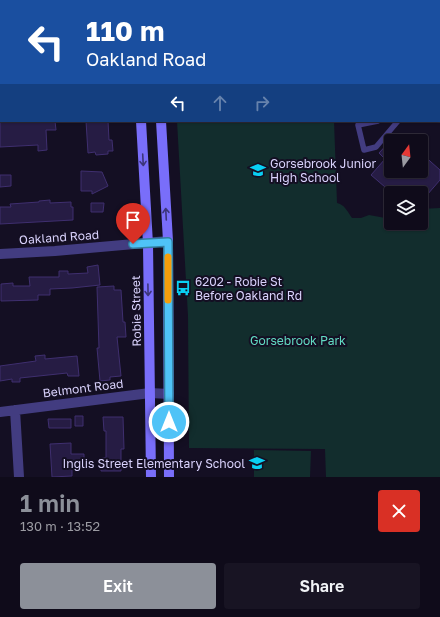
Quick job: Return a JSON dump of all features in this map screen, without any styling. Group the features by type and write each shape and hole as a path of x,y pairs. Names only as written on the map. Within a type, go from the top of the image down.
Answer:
{"main road":[{"name":"Robie Street","path":"141,122 148,244 151,477"},
{"path":"161,122 168,242 169,477"}],"street":[{"name":"Oakland Road","path":"0,254 168,242"},
{"name":"Belmont Road","path":"0,412 150,393 169,394"},
{"path":"14,410 19,477"}],"lane":[{"path":"373,122 358,125 364,150 376,147 397,122"}],"green space":[{"name":"Gorsebrook Park","path":"177,122 334,122 337,203 344,207 352,218 361,218 369,215 384,218 384,230 428,230 428,209 440,208 440,477 326,477 325,449 189,448 188,316"},
{"path":"254,450 311,451 310,477 254,477"}],"building":[{"path":"0,122 55,122 56,130 46,130 47,150 38,151 38,145 0,147"},
{"path":"86,122 108,122 109,140 112,140 113,151 108,151 108,154 96,155 95,152 88,153"},
{"path":"384,148 384,158 379,153"},
{"path":"428,159 440,170 440,180 428,194 428,186 384,186 371,175 384,160 384,178 428,178"},
{"path":"81,171 102,172 108,186 92,194 92,191 81,191"},
{"path":"0,175 11,175 11,186 0,187"},
{"path":"50,200 50,203 71,202 71,207 73,207 73,220 0,224 0,207 11,207 10,204"},
{"path":"91,203 104,203 103,212 91,212"},
{"path":"98,265 100,285 50,289 50,295 38,295 38,300 1,301 1,284 13,283 13,286 30,286 29,277 59,277 59,271 68,271 68,274 88,273 87,267"},
{"path":"114,286 114,290 121,290 123,322 125,322 126,337 117,337 121,376 110,377 110,380 100,381 97,348 99,348 97,287"},
{"path":"45,355 45,359 77,356 79,376 68,376 67,373 20,378 20,382 12,382 12,379 0,381 0,366 36,361 35,356"},
{"path":"75,416 83,416 83,426 75,426"},
{"path":"103,417 123,417 124,449 121,449 121,471 101,471 101,458 106,458 106,431 104,431"},
{"path":"48,419 71,419 71,428 49,428"},
{"path":"71,443 71,454 84,454 84,462 72,462 72,476 52,477 50,444"}],"slow traffic":[{"path":"168,257 168,300"}],"place":[{"name":"Gorsebrook Junior High School","path":"258,170"},
{"name":"6202 - Robie St Before Oakland Rd","path":"183,288"},
{"name":"Inglis Street Elementary School","path":"257,463"}],"route":[{"path":"133,244 168,242 169,422"}]}
